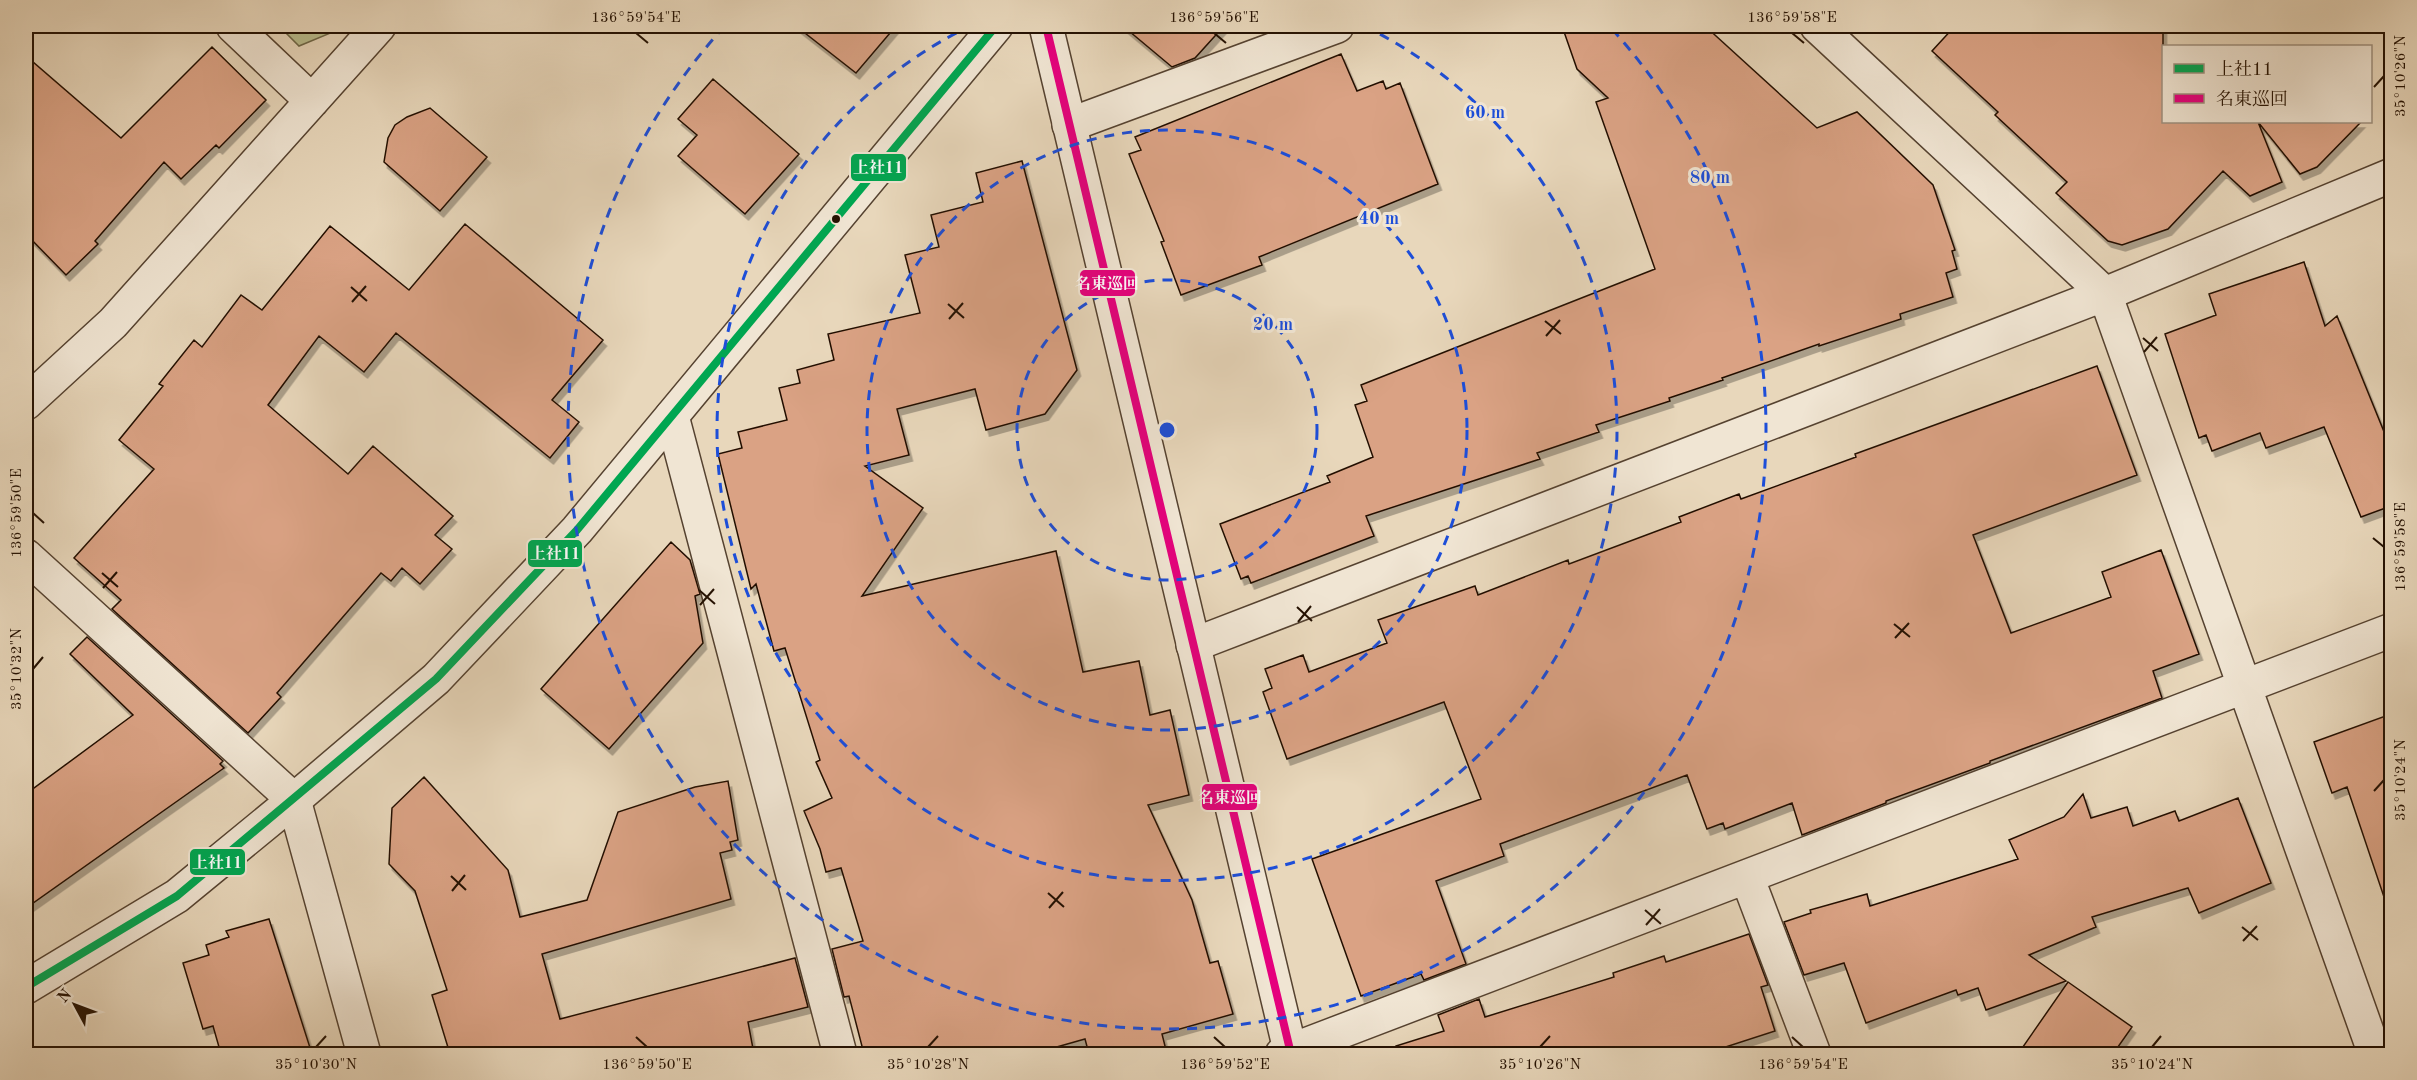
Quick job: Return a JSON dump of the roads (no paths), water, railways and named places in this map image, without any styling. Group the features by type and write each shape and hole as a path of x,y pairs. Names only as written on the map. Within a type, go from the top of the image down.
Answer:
{"street":[{"path":"233,26 312,101"},
{"path":"26,403 113,323 379,26"},
{"path":"26,987 177,896 294,801 436,679 577,530 996,26"},
{"path":"1046,26 1288,1054 2391,630"},
{"path":"1069,125 1337,26"},
{"path":"1816,26 2105,294 2376,1054"},
{"path":"1193,645 2105,294 2391,175"},
{"path":"672,416 840,1054"},
{"path":"26,556 294,801 364,1054"},
{"path":"1747,877 1814,1054"}]}
